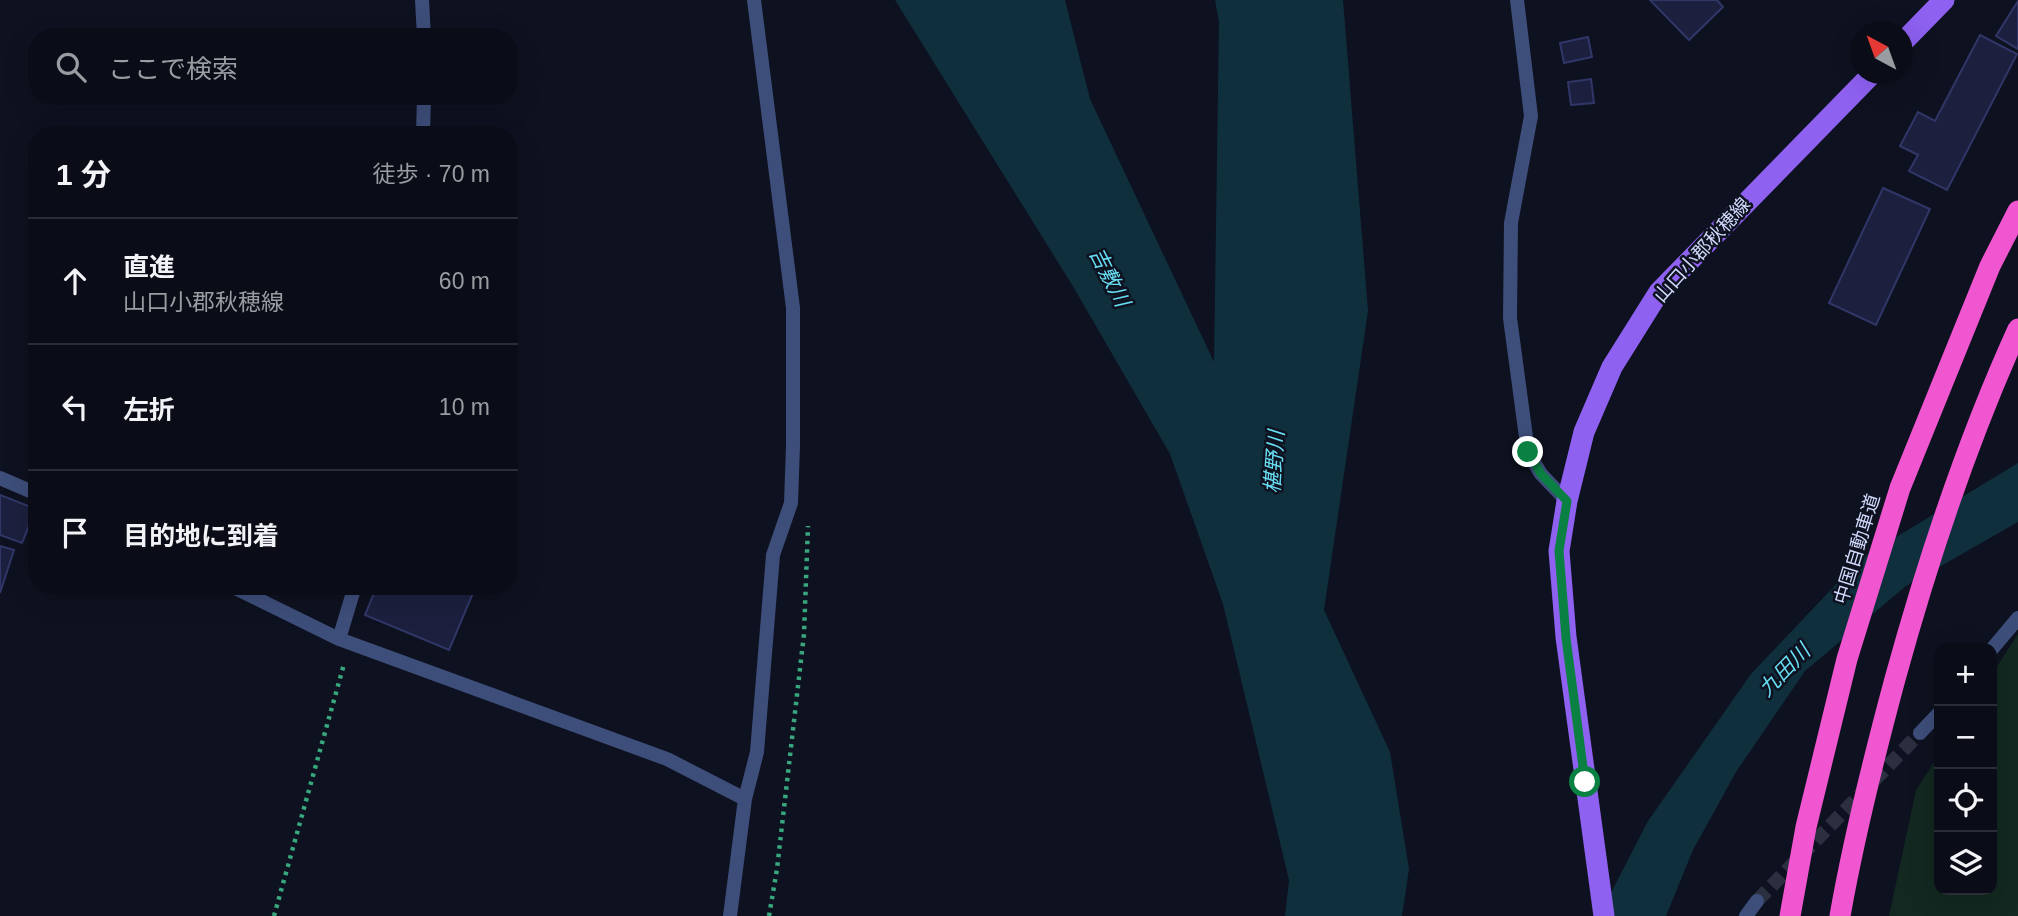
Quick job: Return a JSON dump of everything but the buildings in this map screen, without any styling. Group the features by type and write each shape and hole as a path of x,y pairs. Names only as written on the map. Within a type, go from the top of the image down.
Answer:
{"highway":[{"name":"中国自動車道","path":"1790,916 1806,827 1858,622 1900,488 1990,266 2018,211"},
{"path":"1840,916 1873,760 1937,535 1993,384 2018,329"}],"main road":[{"path":"1913,32 1944,0"},
{"name":"山口小郡秋穂線","path":"1604,916 1566,638 1559,551 1567,501 1584,432 1612,367 1659,292 1862,84"}],"street":[{"path":"422,0 424,28"},
{"path":"730,916 745,799 757,752 773,555 791,503 793,446 793,308 754,0"},
{"path":"1517,0 1531,116 1511,223 1510,318 1528,452 1541,474 1567,501"},
{"path":"423,126 424,105"},
{"path":"0,478 28,490"},
{"path":"250,595 345,641 667,760 745,799"},
{"path":"345,641 353,595"},
{"path":"1997,643 2018,618"},
{"path":"1920,733 1934,718"},
{"path":"1746,916 1757,901"}],"path":[{"path":"274,916 345,641"}],"green space":[{"path":"2018,634 2018,916 1889,916 1916,790 1934,763 1934,895 1997,895 1997,666"}],"water":[{"path":"895,0 1065,0 1090,99 1214,362 1219,22 1215,0 1343,0 1368,311 1324,610 1390,752 1409,869 1402,916 1285,916 1289,880 1223,604 1170,454 1074,288"},
{"name":"九田川","path":"2018,463 2018,522 1906,586 1805,671 1736,772 1693,850 1666,916 1599,916 1648,821 1751,674 1860,559"}],"tunnel":[{"path":"1757,901 1920,733"}],"route":[{"path":"1528,452 1541,474 1567,501 1559,551 1566,638 1585,782"}],"water label":[{"name":"吉敷川","path":"1110,277"},
{"name":"椹野川","path":"1274,462"}]}
